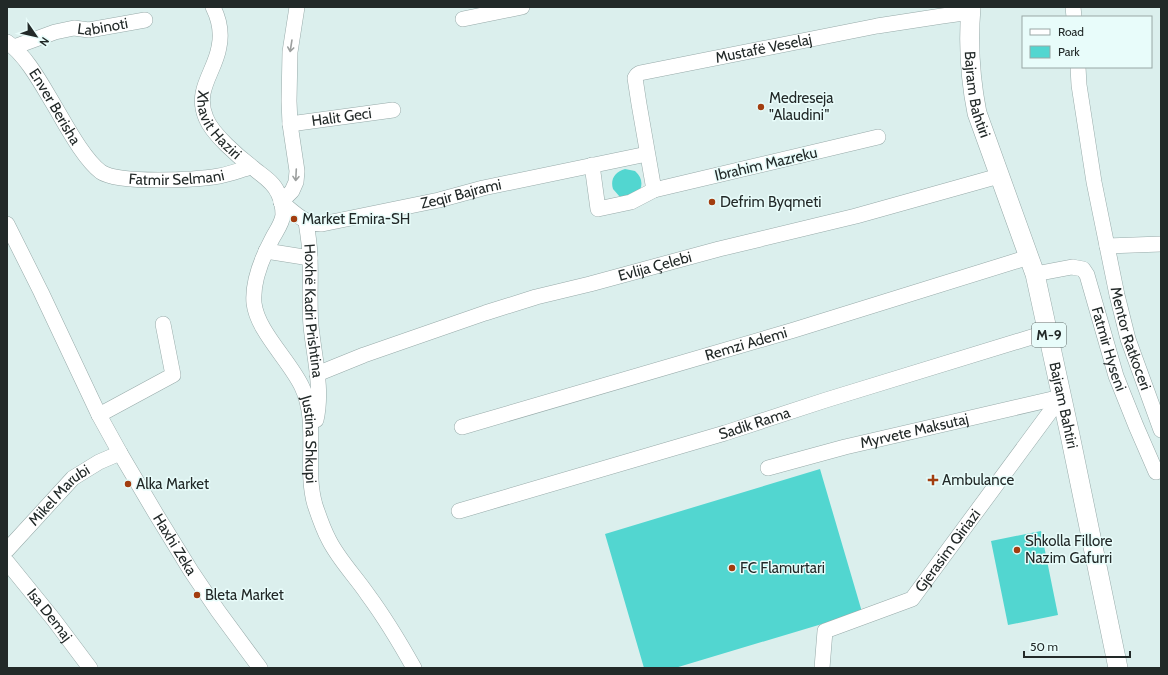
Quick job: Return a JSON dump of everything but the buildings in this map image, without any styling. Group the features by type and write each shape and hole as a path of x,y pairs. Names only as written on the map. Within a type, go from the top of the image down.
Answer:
{"main road":[{"name":"Bajram Bahtiri","path":"971,10 970,62 972,88 977,113 1032,265 1048,332 1118,668"}],"street":[{"name":"Xhavit Haziri","path":"213,7 216,12 220,30 219,48 204,86 202,102 206,119 215,132 229,147 272,184 278,193 281,202"},
{"path":"297,7 290,52 289,76 290,124 297,170 296,182 292,191 281,202 306,222"},
{"path":"463,19 521,7"},
{"name":"Mustafë Veselaj","path":"648,154 635,82 637,75 640,73 877,26 971,10"},
{"name":"Labinoti","path":"10,44 74,28 89,30 145,20"},
{"name":"Enver Berisha","path":"10,44 42,84 80,148 90,162 102,173"},
{"name":"Mentor Ratkoceri","path":"1078,68 1079,85 1094,182 1128,339 1161,430"},
{"name":"Halit Geci","path":"290,124 393,110"},
{"name":"Ibrahim Mazreku","path":"592,165 598,209 631,202 654,190 878,137"},
{"path":"648,154 654,190"},
{"name":"Zeqir Bajrami","path":"306,222 314,225 322,224 433,202 483,188 648,154"},
{"name":"Fatmir Selmani","path":"102,173 117,178 144,180 182,179 217,176 251,167"},
{"name":"Evlija Çelebi","path":"317,374 364,355 485,312 536,297 720,249 856,216 999,176"},
{"name":"Justina Shkupi","path":"281,202 283,213 281,221 266,251 256,279 254,303 258,317 265,330 302,387 307,404 311,474 315,503 321,523 329,540 388,624 414,668"},
{"name":"Hoxhë Kadri Prishtina","path":"306,222 310,258 311,325 317,374 317,416 310,447"},
{"name":"Haxhi Zeka","path":"7,224 99,416 120,453 191,572 260,668"},
{"path":"1107,246 1161,244"},
{"path":"266,251 310,258"},
{"name":"Remzi Ademi","path":"462,428 794,330 1032,265"},
{"name":"Fatmir Hyseni","path":"1032,265 1083,269 1087,275 1116,376 1136,426 1159,475"},
{"path":"99,416 173,375 163,324"},
{"name":"Sadik Rama","path":"459,511 717,435 1048,332"},
{"name":"Myrvete Maksutaj","path":"768,468 845,447 1061,397"},
{"name":"Gjerasim Qiriazi","path":"822,668 825,631 912,598 1061,397"},
{"name":"Mikel Marubi","path":"7,550 73,478 99,462 120,453"},
{"name":"Isa Demaj","path":"7,562 54,620 90,668"}],"green space":[{"path":"625,169 635,171 640,176 641,188 638,194 620,197 613,189 612,182 614,176 618,172"},
{"name":"FC Flamurtari","path":"820,469 862,612 675,668 644,668 605,534"},
{"path":"1041,531 1058,615 1008,625 991,541"}],"place":[{"name":"Medreseja \"Alaudini\"","path":"761,107"},
{"name":"Defrim Byqmeti","path":"712,202"},
{"name":"Market Emira-SH","path":"294,219"},
{"name":"Ambulance","path":"933,480"},
{"name":"Alka Market","path":"128,484"},
{"name":"Shkolla Fillore Nazim Gafurri","path":"1017,550"},
{"name":"FC Flamurtari","path":"732,568"},
{"name":"Bleta Market","path":"197,595"}]}
